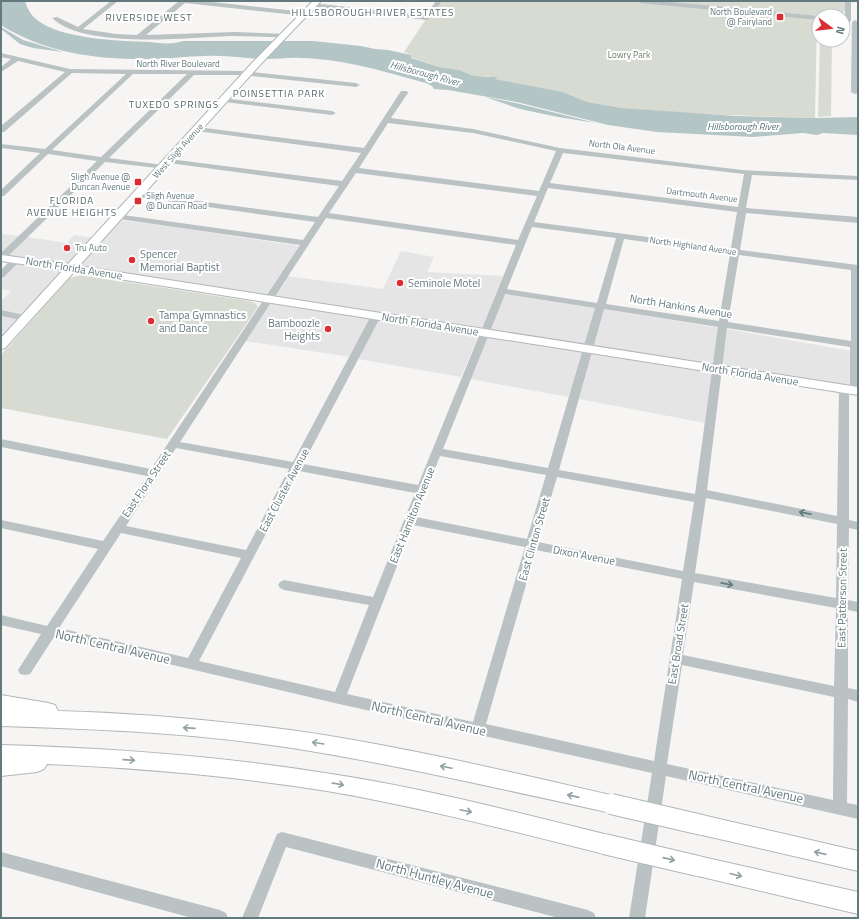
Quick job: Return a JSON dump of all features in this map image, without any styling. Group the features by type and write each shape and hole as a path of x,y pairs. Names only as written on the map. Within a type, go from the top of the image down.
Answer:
{"highway":[{"path":"1,703 89,720"},
{"path":"1,718 89,720 217,730 351,748 611,804 858,861"},
{"path":"1,754 90,757 186,764 325,782 502,818 604,844 858,903"},
{"path":"1,767 90,757"}],"main road":[{"name":"West Sligh Avenue","path":"1,345 73,268 252,69 315,3"},
{"name":"North Florida Avenue","path":"1,258 73,268 268,300 853,391"}],"street":[{"path":"78,30 115,1"},
{"path":"139,37 183,1"},
{"path":"186,1 305,14"},
{"path":"244,7 250,1"},
{"path":"315,3 427,18 439,1"},
{"path":"640,1 811,17"},
{"path":"55,18 78,30 116,36 139,37 236,34 283,36"},
{"path":"851,21 855,92"},
{"name":"North River Boulevard","path":"1,55 70,71 192,73 252,69 356,86"},
{"path":"1,70 16,59"},
{"path":"1,130 70,71"},
{"path":"1,194 131,73"},
{"path":"1,258 192,73"},
{"name":"East Flora Street","path":"25,670 105,546 404,93"},
{"path":"224,100 332,112"},
{"name":"North Ola Avenue","path":"386,120 473,131 560,150 748,173 858,178"},
{"path":"197,129 366,151"},
{"path":"1,146 103,160 166,164 344,184"},
{"name":"East Hamilton Avenue","path":"339,698 520,243 560,150"},
{"path":"353,170 541,194"},
{"name":"East Broad Street","path":"637,918 700,496 717,369 748,173"},
{"name":"Dartmouth Avenue","path":"545,185 741,210 858,220"},
{"path":"138,195 520,243"},
{"path":"119,216 305,243"},
{"name":"North Highland Avenue","path":"529,224 857,268"},
{"name":"East Clinton Street","path":"478,729 621,236"},
{"path":"1,275 16,260"},
{"name":"East Patterson Street","path":"840,808 843,522 857,345 857,268"},
{"name":"North Hankins Avenue","path":"501,291 857,345"},
{"path":"1,313 26,318"},
{"name":"East Cluster Avenue","path":"191,664 376,316"},
{"path":"1,443 153,473"},
{"path":"172,444 422,490"},
{"path":"437,452 700,496 858,526"},
{"name":"Dixon Avenue","path":"410,520 688,576 858,607"},
{"path":"1,524 105,546"},
{"path":"117,528 249,555"},
{"path":"284,585 377,602"},
{"name":"North Central Avenue","path":"1,620 339,698 858,812"},
{"path":"676,659 858,696"},
{"name":"North Huntley Avenue","path":"250,918 282,839 588,918"},
{"path":"1,859 220,918"}],"shaded area":[{"path":"119,220 299,246 265,297 78,266"},
{"path":"1,234 20,236 1,254"},
{"path":"74,235 95,238 71,265 7,256 27,237 67,243"},
{"path":"401,251 434,257 427,272 503,276 481,330 273,298 287,276 383,289"},
{"path":"18,262 67,269 24,315 1,311 1,301 11,291 1,289 1,280"},
{"path":"504,294 595,308 584,346 489,331"},
{"path":"271,302 371,318 350,357 245,341"},
{"path":"604,309 719,328 713,366 593,347"},
{"path":"1,316 20,319 1,340"},
{"path":"379,319 479,334 461,377 358,359"},
{"path":"727,329 851,351 851,388 722,367"},
{"path":"487,336 583,351 569,397 470,379"},
{"path":"592,352 712,371 705,423 579,399"}],"green space":[{"name":"Lowry Park","path":"438,1 632,1 811,18 811,48 816,48 815,118 696,114 622,108 587,102 563,92 495,79 489,76 474,76 459,70 439,67 410,57 411,55 404,52"},
{"path":"650,1 845,1 845,8 811,8 811,15"},
{"path":"820,48 832,48 831,116 818,117"},
{"path":"81,275 249,301 255,303 258,307 167,439 1,408 1,355 70,278"}],"water":[{"name":"Hillsborough River","path":"1,1 25,1 32,15 46,26 59,31 90,38 166,43 183,41 313,41 361,46 411,55 411,58 439,67 459,70 474,76 497,77 495,79 563,92 587,102 622,108 735,116 815,118 858,117 858,135 823,133 817,135 803,133 753,137 657,132 608,125 517,102 434,89 426,83 349,63 317,59 260,59 191,56 159,59 134,59 76,54 39,44 4,27 1,24"},
{"path":"1,27 23,40 63,52 33,48 20,44 1,29"},
{"path":"485,97 516,103 596,123 520,109"}],"place":[{"name":"North Boulevard @ Fairyland","path":"780,17"},
{"name":"Sligh Avenue @ Duncan Avenue","path":"138,182"},
{"name":"Sligh Avenue @ Duncan Road","path":"138,201"},
{"name":"Tru Auto","path":"67,248"},
{"name":"Spencer Memorial Baptist","path":"132,260"},
{"name":"Seminole Motel","path":"400,283"},
{"name":"Tampa Gymnastics and Dance","path":"151,321"},
{"name":"Bamboozle Heights","path":"328,329"}],"district":[{"name":"HILLSBOROUGH RIVER ESTATES","path":"373,12"},
{"name":"RIVERSIDE WEST","path":"149,17"},
{"name":"POINSETTIA PARK","path":"279,93"},
{"name":"TUXEDO SPRINGS","path":"174,104"},
{"name":"FLORIDA AVENUE HEIGHTS","path":"72,206"}]}
